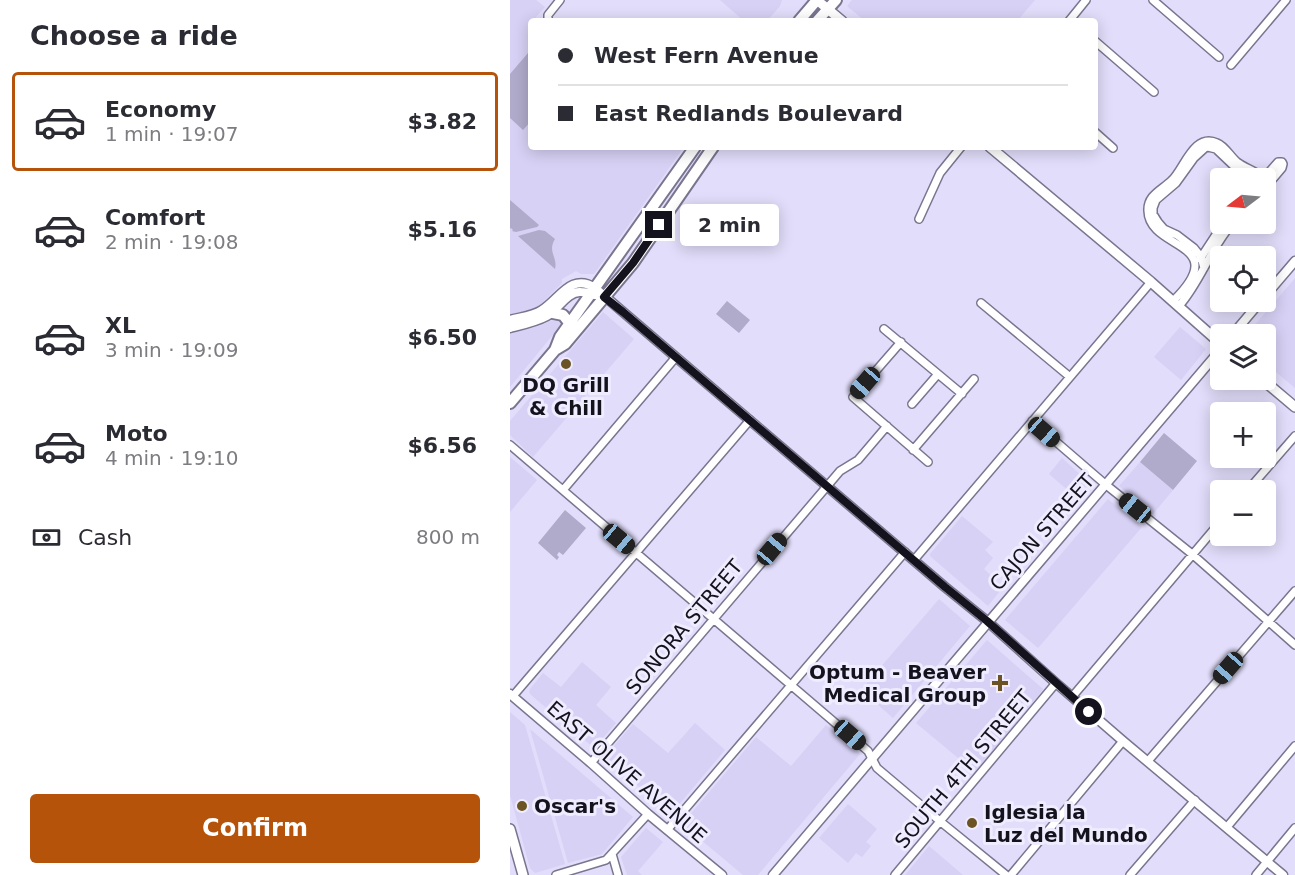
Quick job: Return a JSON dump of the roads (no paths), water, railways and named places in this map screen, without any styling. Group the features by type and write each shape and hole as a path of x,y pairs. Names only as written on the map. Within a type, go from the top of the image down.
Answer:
{"main road":[{"path":"802,18 817,0 838,18"},
{"path":"820,18 836,0"},
{"path":"510,403 555,350 560,338 693,150"},
{"path":"555,350 565,344 633,263 711,150"},
{"path":"994,150 1210,334"},
{"path":"553,313 563,315 570,324"},
{"path":"1275,390 1295,407"},
{"path":"510,829 523,875"}],"street":[{"path":"548,18 560,0"},
{"path":"1072,18 1086,0"},
{"path":"1153,0 1219,57"},
{"path":"1231,65 1286,0"},
{"path":"1098,45 1154,92"},
{"path":"1098,135 1113,148"},
{"path":"1195,268 1193,258 1185,248 1161,234 1151,223 1148,211 1152,196 1175,177 1196,146 1209,141 1218,143 1236,161 1248,168"},
{"path":"1204,268 1201,256 1187,242 1164,229 1158,222 1153,214 1156,200 1176,183 1194,158 1205,148 1216,149 1237,168"},
{"path":"919,219 940,173 959,150"},
{"path":"1273,168 1278,162 1283,163 1276,175"},
{"path":"1176,303 1188,285 1201,256 1216,234"},
{"path":"1176,303 1189,294 1224,234"},
{"path":"1276,283 1295,261"},
{"path":"914,560 1151,282"},
{"path":"510,320 541,310 565,289 575,285 585,284 604,297 1283,875"},
{"path":"510,328 553,313 575,293 593,291"},
{"path":"981,303 1070,377"},
{"path":"1241,324 1252,312"},
{"path":"884,329 962,394"},
{"path":"901,342 854,397 928,462"},
{"path":"563,490 676,357"},
{"name":"CAJON STREET","path":"773,875 1210,362"},
{"path":"912,404 938,374"},
{"path":"914,450 974,379"},
{"path":"511,695 750,420"},
{"path":"1032,421 1192,554 1295,645"},
{"name":"SONORA STREET","path":"591,763 843,467 858,460 887,426"},
{"path":"1257,480 1295,436"},
{"path":"510,445 868,751 877,768 1006,875"},
{"path":"1072,697 1210,534"},
{"path":"668,829 905,552"},
{"path":"1148,761 1295,591"},
{"name":"SOUTH 4TH STREET","path":"895,875 1056,683"},
{"name":"EAST OLIVE AVENUE","path":"511,695 722,875"},
{"path":"1011,875 1123,741"},
{"path":"1227,827 1295,746"},
{"path":"1130,875 1195,800"},
{"path":"556,875 604,861 648,814"},
{"path":"1256,875 1295,828"},
{"path":"612,854 618,875"}],"place":[{"name":"DQ Grill & Chill","path":"566,364"},
{"name":"Optum - Beaver Medical Group","path":"1000,683"},
{"name":"Oscar's","path":"522,806"},
{"name":"Iglesia la Luz del Mundo","path":"972,823"}]}
